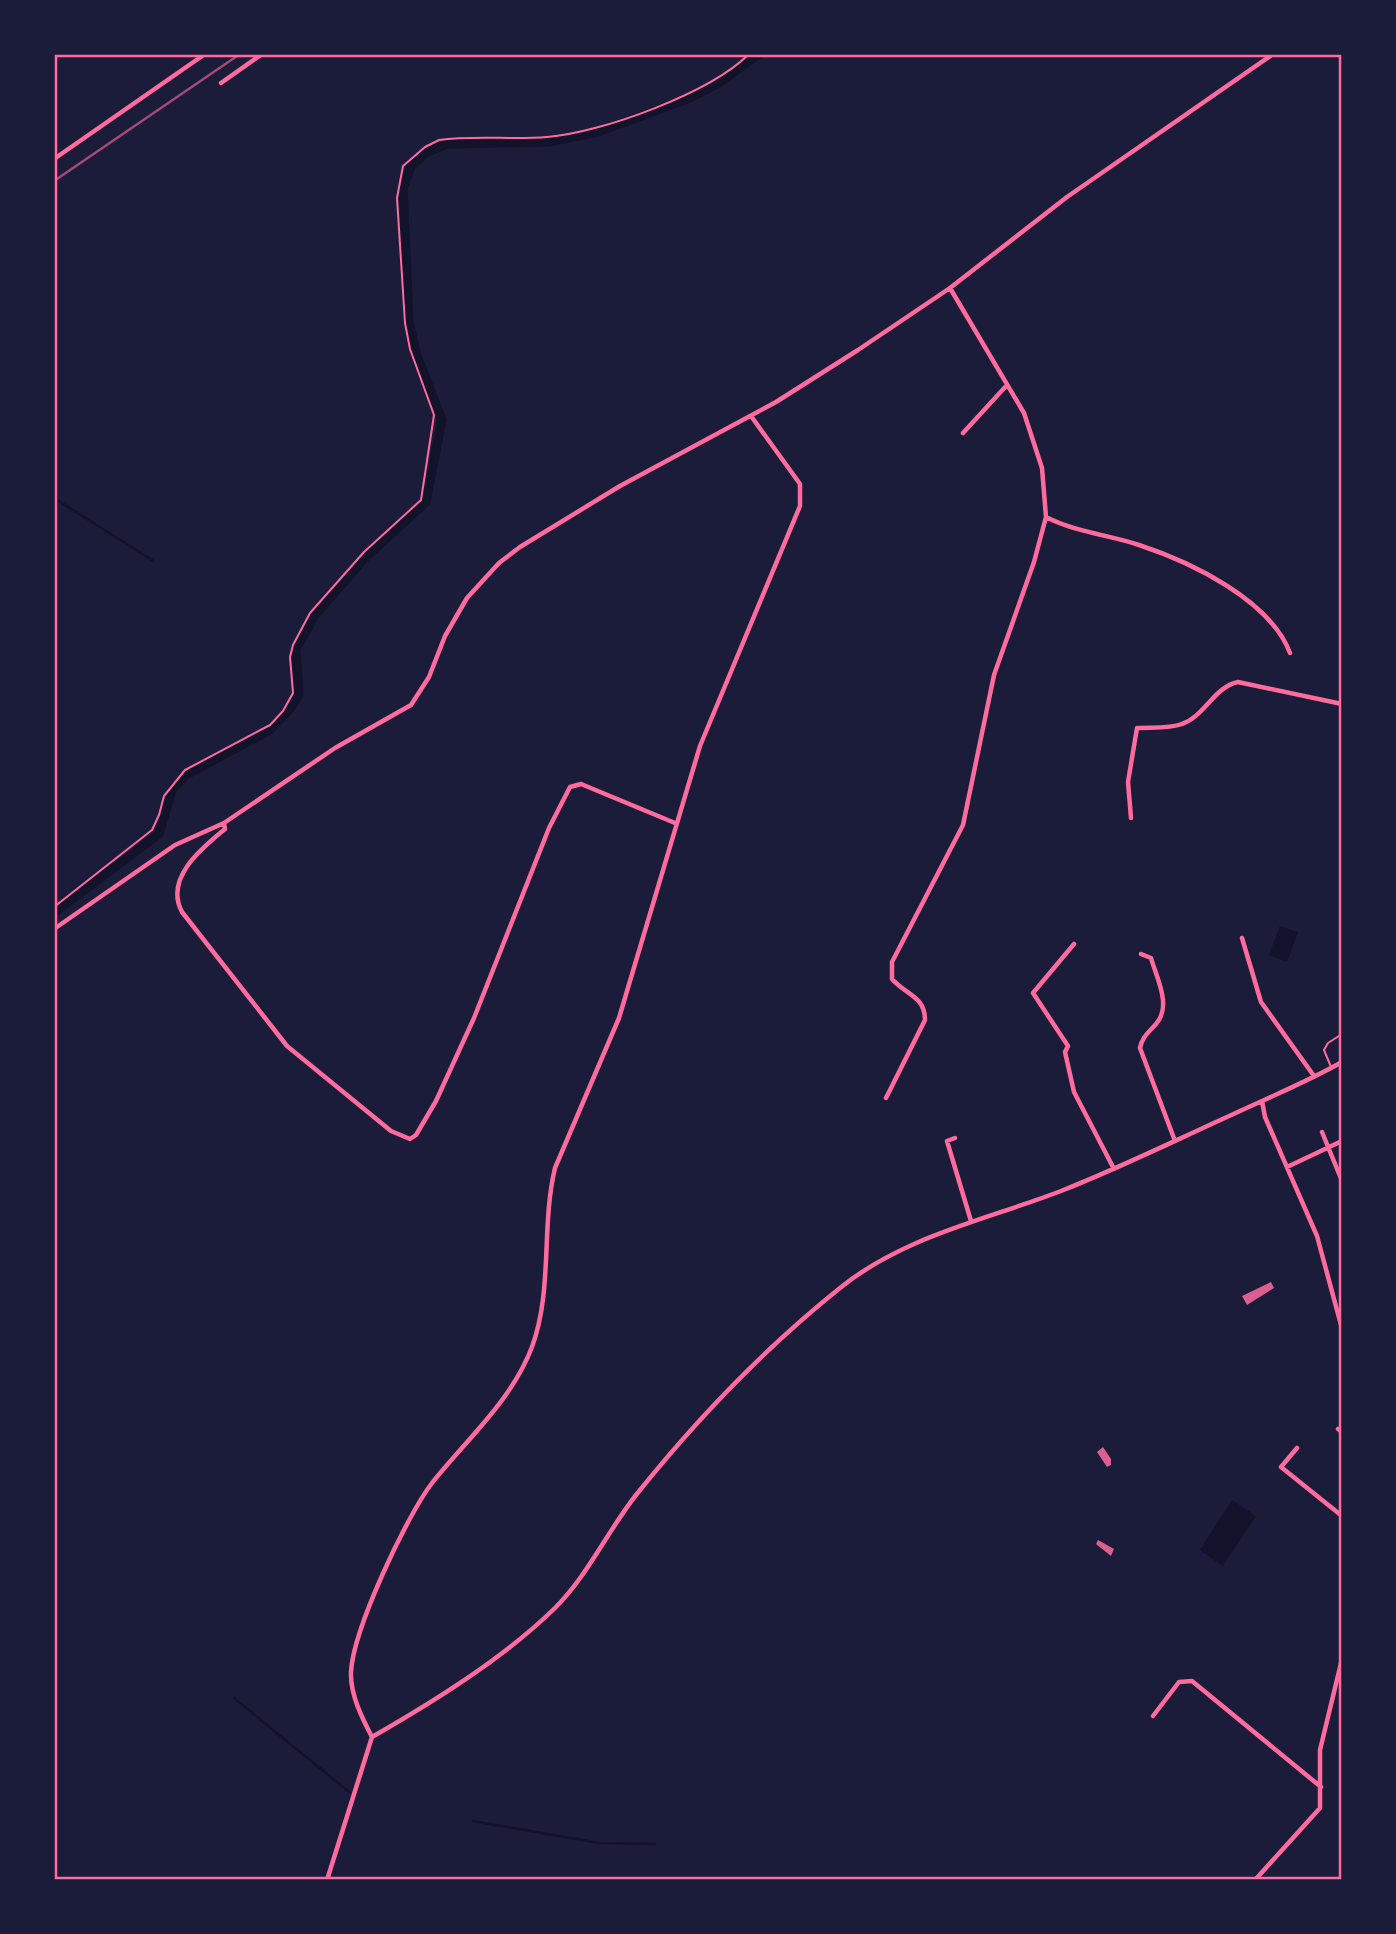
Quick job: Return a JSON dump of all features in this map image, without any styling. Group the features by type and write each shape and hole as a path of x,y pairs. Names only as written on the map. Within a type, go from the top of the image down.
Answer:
{"street":[{"path":"54,159 205,54"},
{"path":"221,83 262,54"},
{"path":"54,929 175,845 224,823 335,748 411,705 429,677 445,636 467,598 499,563 620,486 751,416 950,288 1068,197 1273,54"},
{"path":"886,1098 925,1020 925,1011 917,997 892,979 892,962 963,825 994,675 1034,562 1046,517 1042,468 1024,413 950,288"},
{"path":"962,433 1007,385"},
{"path":"372,1737 363,1720 351,1682 355,1651 406,1522 432,1483 504,1398 532,1347 542,1298 549,1192 555,1168 619,1018 675,822 700,746 802,498 797,479 751,416"},
{"path":"1046,517 1139,545 1180,561 1232,589 1259,610 1285,639 1290,653"},
{"path":"1130,818 1128,782 1138,728 1180,725 1194,717 1227,684 1238,682 1342,704"},
{"path":"224,823 225,829 199,851 180,881 177,897 183,912 287,1046 391,1131 401,1138 410,1139 420,1129 452,1067 549,828 570,787 581,784 675,822"},
{"path":"1242,938 1261,1002 1314,1076"},
{"path":"1074,944 1033,993 1068,1045 1065,1052 1074,1093 1114,1169"},
{"path":"1141,954 1151,958 1164,1010 1159,1021 1142,1040 1140,1048 1175,1141"},
{"path":"327,1880 372,1737 403,1719 528,1632 556,1607 584,1574 634,1499 659,1468 775,1346 862,1271 882,1258 924,1240 1114,1169 1342,1062"},
{"path":"1262,1101 1265,1117 1317,1236 1341,1325"},
{"path":"1322,1132 1342,1181"},
{"path":"955,1138 947,1141 971,1222"},
{"path":"1287,1167 1342,1141"},
{"path":"1297,1448 1281,1466 1342,1516"},
{"path":"1255,1880 1312,1821 1320,1808 1321,1750 1325,1723 1342,1659"},
{"path":"1153,1716 1179,1682 1192,1681 1322,1788"}],"lane":[{"path":"1331,1068 1324,1050 1328,1043 1342,1034"}],"path":[{"path":"54,907 152,830 164,796 185,770 197,761 243,741 277,718 293,693 290,657 293,645 310,613 364,552 421,500 434,415 410,349 405,323 397,198 403,166 425,147 439,140 548,137 603,124 687,95 715,80 749,54"}],"shaded area":[{"path":"1280,926 1298,932 1287,962 1269,955"},
{"path":"1232,1500 1256,1516 1223,1566 1200,1550"}],"building":[{"path":"1271,1282 1274,1288 1247,1305 1242,1296"},
{"path":"1103,1447 1111,1459 1111,1465 1107,1467 1097,1452"},
{"path":"1098,1540 1114,1549 1111,1556 1096,1544"}],"waterway":[{"path":"54,913 159,834 172,790 186,775 270,730 291,708 299,695 296,649 315,615 364,559 426,502 442,420 416,353 409,322 403,188 411,166 427,152 447,144 549,142 598,132 690,98 717,84 759,54"},
{"path":"54,498 152,560"},
{"path":"234,1698 349,1792"},
{"path":"473,1821 599,1843 655,1844"}],"railway":[{"path":"54,181 240,54"}]}
